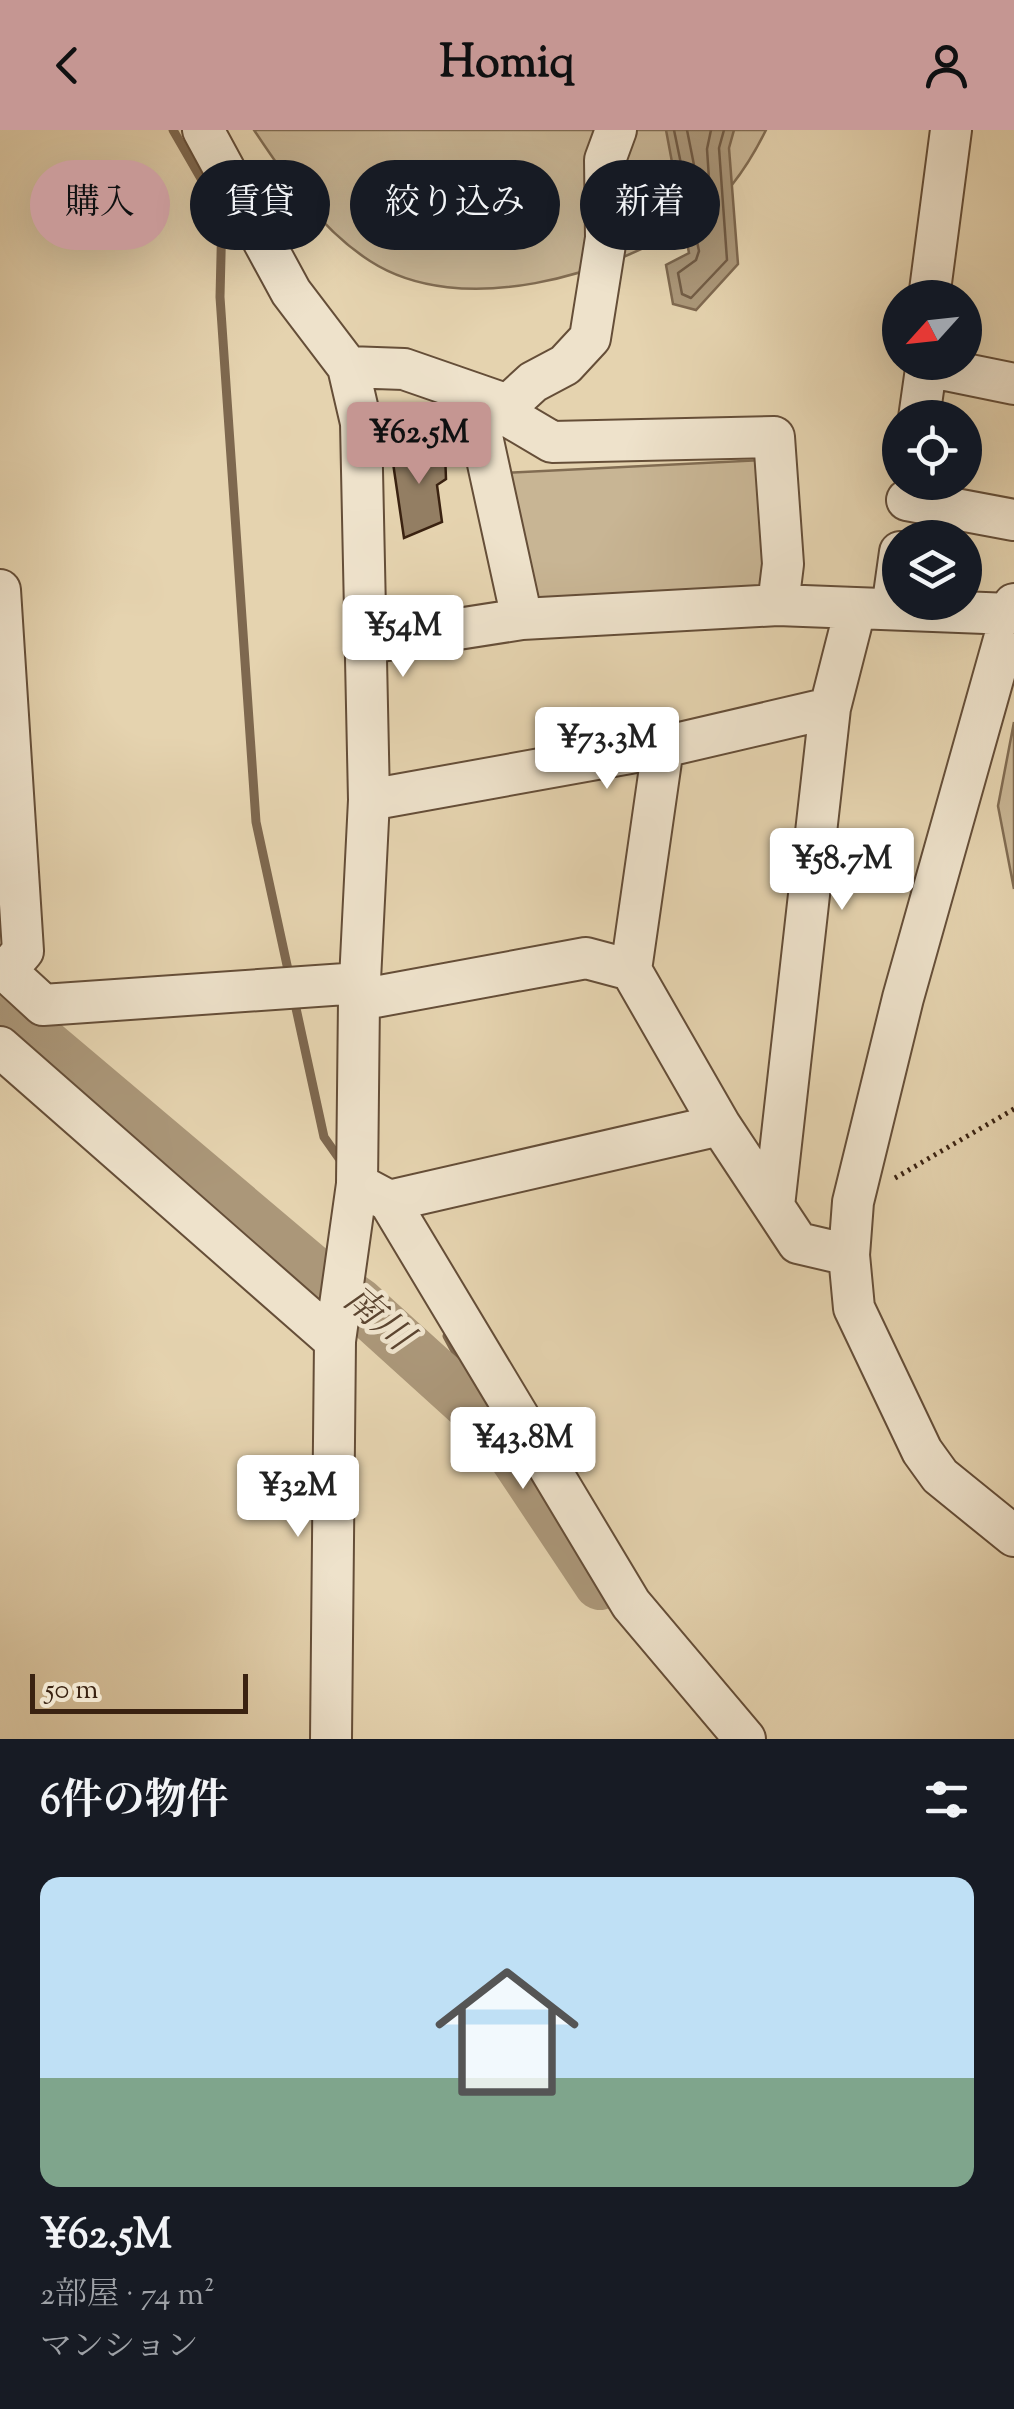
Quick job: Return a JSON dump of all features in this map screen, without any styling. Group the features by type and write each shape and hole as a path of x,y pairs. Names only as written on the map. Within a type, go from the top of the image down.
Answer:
{"street":[{"path":"203,130 291,292 348,368 361,423 369,800 359,992 373,1192 335,1341 331,1739"},
{"path":"348,368 404,369 508,404 533,382 565,365 590,338 606,238 605,160 616,130"},
{"path":"931,280 951,130"},
{"path":"982,377 1014,384"},
{"path":"473,395 552,442 774,437 783,564 778,605"},
{"path":"473,395 522,619"},
{"path":"906,507 1014,520"},
{"path":"0,590 24,951 3,971 43,1005 359,992 586,958 632,970"},
{"path":"774,1206 830,708 882,591"},
{"path":"368,643 522,619 778,605 1013,609 903,998 853,1202 848,1256 854,1308 922,1451 940,1476 1014,1536"},
{"path":"369,800 663,746 830,708"},
{"path":"663,746 632,970 720,1125 798,1242 848,1256"},
{"path":"0,1047 335,1341"},
{"path":"373,1192 720,1125"},
{"path":"373,1192 631,1604 745,1739"}],"path":[{"path":"853,1202 1014,1109"}],"shaded area":[{"path":"254,130 766,130 745,167 720,198 720,160 580,160 580,250 637,250 579,272 491,288 447,287 407,278 355,250 560,250 560,160 350,160 350,246 330,229 330,160 275,160"},
{"path":"763,460 772,588 534,618 502,473"},
{"path":"1014,722 1014,889 998,806"}],"water":[{"path":"666,130 734,130 729,148 738,264 696,310 673,304 666,265 688,250 720,250 720,160 672,160"}],"building":[{"path":"433,439 434,458 445,452 446,479 437,485 442,522 404,538 392,456"}],"waterway":[{"path":"173,130 222,215 220,297 256,822 290,979"},
{"path":"294,999 324,1137 343,1164"},
{"name":"南川","path":"0,1007 310,1269 359,1304 496,1428 600,1584"},
{"path":"447,1336 496,1428"}]}
